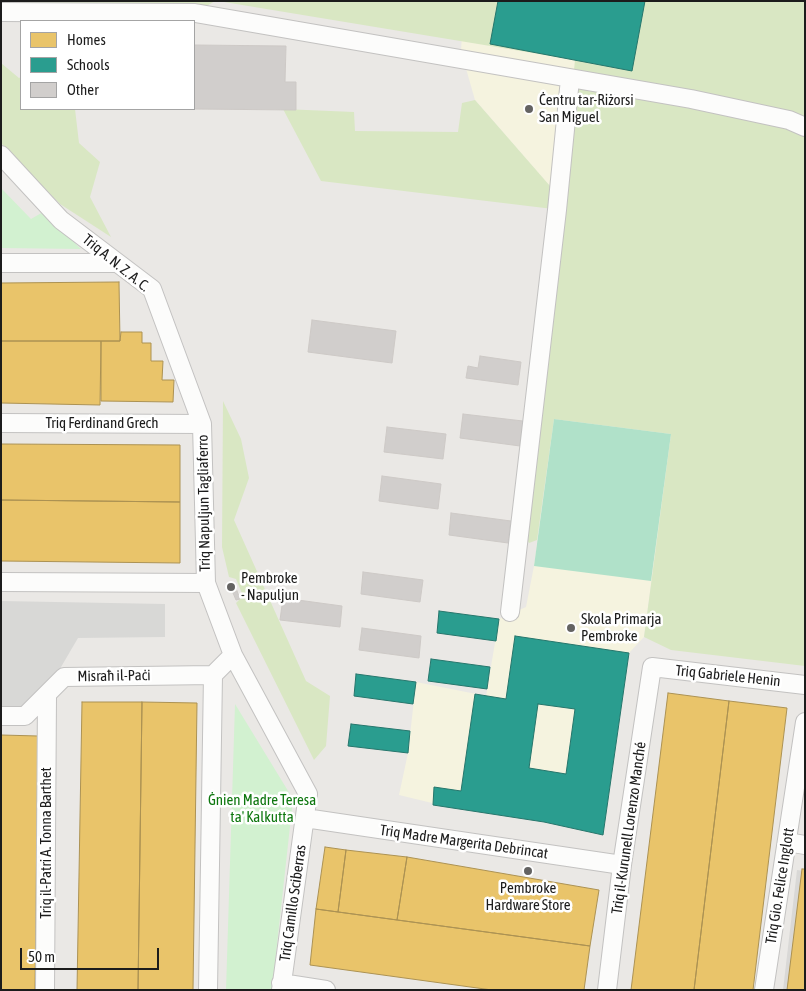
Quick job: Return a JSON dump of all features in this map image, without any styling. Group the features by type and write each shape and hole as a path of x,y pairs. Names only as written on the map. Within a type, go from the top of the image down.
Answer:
{"street":[{"path":"1,12 195,13 691,99 789,120 805,127"},
{"path":"510,612 557,210 570,79"},
{"name":"Triq A. N. Z. A. C.","path":"1,155 61,220 152,289 202,424"},
{"path":"1,263 118,263"},
{"name":"Triq Ferdinand Grech","path":"1,423 202,424"},
{"name":"Triq Napuljun Tagliaferro","path":"202,424 206,582 233,655"},
{"path":"1,582 206,582"},
{"path":"208,990 213,675 233,655"},
{"name":"Triq Camillo Sciberras","path":"233,655 308,794 281,987"},
{"name":"Triq Gabriele Henin","path":"652,666 805,685"},
{"name":"Triq il-Kurunell Lorenzo Manché","path":"607,990 622,865 652,666"},
{"name":"Misraħ il-Paċi","path":"1,716 25,716 64,677 213,675"},
{"name":"Triq il-Patri A. Tonna Barthet","path":"45,990 47,696"},
{"name":"Triq Gio. Felice Inglott","path":"764,990 805,722"},
{"name":"Triq Madre Margerita Debrincat","path":"305,818 622,865"},
{"path":"787,842 805,845"},
{"path":"281,987 326,990"}],"shaded area":[{"name":"Ċentru tar-Riżorsi San Miguel","path":"464,1 805,1 567,206 475,100 461,51"},
{"name":"Skola Primarja Pembroke","path":"554,419 671,434 644,637 629,653 603,835 544,822 433,805 432,803 399,795 408,753 416,682 486,696 499,619 526,607 534,566"},
{"path":"1,601 165,604 165,637 78,638 37,708 1,708"},
{"path":"797,870 805,871 805,990 783,990"}],"green space":[{"path":"1,1 215,1 195,13"},
{"path":"218,1 805,1 805,666 671,650 644,637 671,434 554,419 537,540 529,543 524,536 540,413 575,60"},
{"path":"1,63 20,78 20,110 75,110 79,143 100,162 90,197 111,237 60,204 1,143"},
{"path":"475,100 557,194 553,209 321,181 283,109 354,112 355,131 458,132 462,103"},
{"path":"1,188 31,219 43,212 81,249 1,248"},
{"path":"223,401 241,439 249,478 234,520 306,681 330,696 326,746 314,760 236,603 243,596 236,579 229,577 222,547"},
{"path":"554,419 671,434 651,581 534,566"},
{"name":"Ġnien Madre Teresa ta' Kalkutta","path":"235,704 293,799 272,990 226,990"}],"building: Homes":[{"path":"119,282 120,341 1,341 1,283"},
{"path":"121,332 142,332 142,343 151,343 151,361 163,361 162,380 174,380 173,402 101,401 101,341 120,341"},
{"path":"1,341 101,341 100,405 1,403"},
{"path":"1,444 180,445 180,502 1,500"},
{"path":"1,500 180,502 180,563 1,561"},
{"path":"668,693 729,701 694,990 631,990"},
{"path":"729,701 787,708 753,990 694,990"},
{"path":"82,702 142,702 138,990 77,990"},
{"path":"142,702 197,703 193,990 138,990"},
{"path":"1,735 38,736 35,990 1,990"},
{"path":"325,847 346,850 338,912 316,909"},
{"path":"346,850 407,857 397,920 338,912"},
{"path":"407,857 599,890 590,946 397,920"},
{"path":"802,869 805,869 805,990 787,990"},
{"path":"316,909 590,946 584,990 492,990 310,965"}],"building: Schools":[{"path":"498,1 645,1 632,71 490,44"},
{"path":"439,611 499,619 496,641 437,633"},
{"path":"515,636 629,653 603,835 544,822 433,805 434,787 461,791 475,694 506,699","holes":["538,704 575,709 566,774 529,768"]},
{"path":"431,659 490,667 487,689 428,681"},
{"path":"356,674 416,682 413,704 354,696"},
{"path":"351,724 410,731 408,753 348,746"}],"building: Other":[{"path":"195,45 286,46 285,82 296,82 296,110 195,109"},
{"path":"312,320 396,331 392,363 308,352"},
{"path":"480,356 521,362 518,385 466,378 468,366 478,368"},
{"path":"463,414 523,421 520,446 460,438"},
{"path":"387,427 446,434 443,459 384,452"},
{"path":"382,476 441,484 438,509 379,501"},
{"path":"451,513 511,521 508,543 449,535"},
{"path":"363,572 423,580 420,602 361,594"},
{"path":"237,591 240,599 236,600 233,593"},
{"path":"283,598 342,606 340,627 280,620"},
{"path":"362,628 421,636 419,658 359,650"}],"place":[{"name":"Ċentru tar-Riżorsi San Miguel","path":"529,109"},
{"name":"Pembroke - Napuljun","path":"231,587"},
{"name":"Skola Primarja Pembroke","path":"571,628"},
{"name":"Pembroke Hardware Store","path":"528,871"}]}
